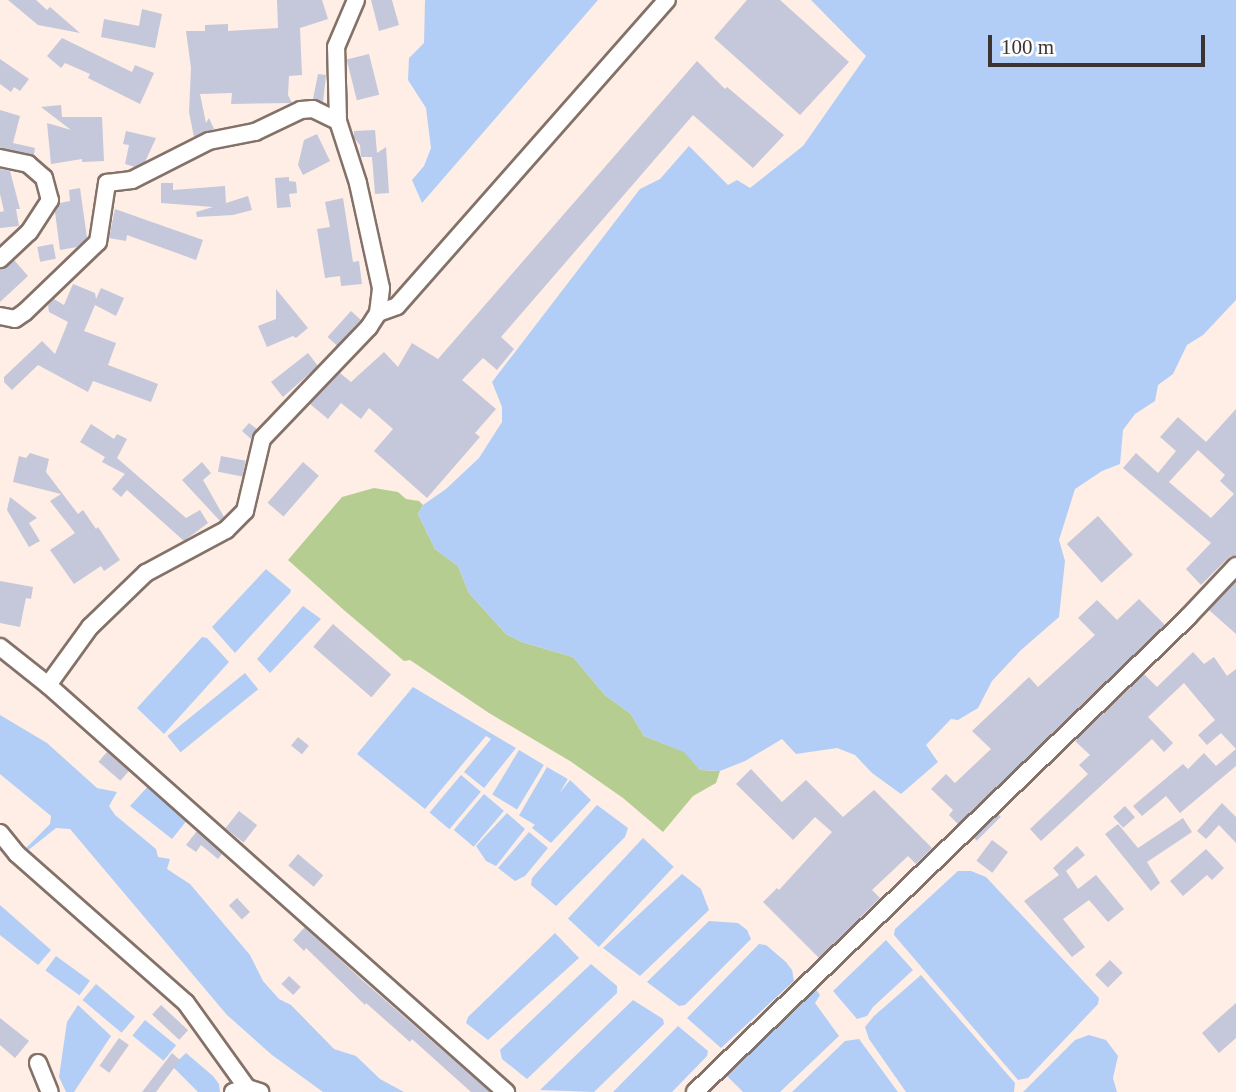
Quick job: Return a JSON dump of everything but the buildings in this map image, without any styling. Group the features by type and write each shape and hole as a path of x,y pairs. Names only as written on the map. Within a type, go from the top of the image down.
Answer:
{"street":[{"path":"48,685 90,627 146,573 226,530 245,511 262,439 369,327 378,313 381,288 358,183 338,121 336,47 356,0"},
{"path":"378,313 397,306 667,0"},
{"path":"0,316 15,320 98,243 107,183 132,180 209,141 255,132 301,110 313,109 338,121"},
{"path":"0,158 28,164 44,178 50,200 29,232 0,259"},
{"path":"695,1092 1168,636 1236,566"},
{"path":"0,647 48,685 506,1092"},
{"path":"0,833 18,854 186,1003 247,1091"},
{"path":"38,1063 50,1092"}],"green space":[{"path":"374,488 398,492 406,499 419,501 423,505 418,514 435,549 458,566 469,593 506,634 522,642 573,657 605,695 631,714 644,736 685,752 700,770 720,771 716,783 693,796 663,832 623,798 570,761 489,713 410,660 404,661 288,560 342,497"}],"water":[{"path":"425,0 598,0 422,203 412,180 424,166 431,148 426,108 408,80 409,58 424,43"},
{"path":"811,0 1236,0 1236,300 1203,335 1187,345 1173,374 1158,385 1155,401 1135,414 1123,430 1120,464 1102,471 1075,489 1059,540 1065,561 1059,617 1021,650 992,681 978,708 958,720 951,719 926,745 938,762 901,794 872,773 855,755 837,748 796,754 782,739 745,761 720,771 700,770 684,752 644,736 631,714 605,695 573,657 522,642 506,634 469,593 458,566 435,549 418,514 423,505 446,489 479,458 502,422 502,407 492,382 640,189 660,179 689,146 728,185 737,180 750,188 803,146 866,56"},
{"path":"266,569 291,590 290,593 235,653 212,627"},
{"path":"303,606 321,619 270,673 257,659"},
{"path":"202,637 207,638 229,662 164,734 137,708"},
{"path":"245,673 258,689 181,752 167,736"},
{"path":"413,687 516,748 484,788 464,772 491,739 486,736 425,809 357,754"},
{"path":"0,715 47,743 97,788 117,792 109,806 115,815 156,849 158,857 170,859 167,869 190,884 250,955 263,981 279,999 291,1005 334,1049 356,1056 380,1079 404,1092 323,1092 272,1055 227,1015 70,829 56,828 26,852 24,850 50,824 51,816 0,774"},
{"path":"519,750 544,765 517,810 492,795"},
{"path":"547,767 568,779 540,827 519,815"},
{"path":"461,775 481,792 449,829 430,813"},
{"path":"570,780 591,800 551,843 532,828"},
{"path":"151,783 162,799 169,800 172,806 180,807 188,819 172,839 130,806"},
{"path":"484,794 504,811 474,847 454,830"},
{"path":"597,805 628,828 625,837 556,906 531,885 532,878"},
{"path":"507,813 525,829 496,866 486,861 476,846"},
{"path":"529,832 548,848 525,876 515,881 498,868"},
{"path":"643,838 674,867 599,947 568,918"},
{"path":"958,871 971,871 986,877 1099,998 1098,1004 1028,1078 1018,1080 894,935 895,929"},
{"path":"682,874 701,889 709,910 640,976 603,948"},
{"path":"0,905 51,950 38,965 0,935"},
{"path":"709,921 738,923 747,930 751,939 685,1005 679,1006 647,982"},
{"path":"555,933 579,958 488,1040 466,1023 468,1017"},
{"path":"886,940 913,970 873,1007 867,1016 857,1019 833,991"},
{"path":"759,944 766,945 786,962 792,970 794,981 721,1048 687,1018"},
{"path":"56,956 90,981 79,995 45,971"},
{"path":"591,964 617,986 617,993 527,1079 502,1059 500,1050"},
{"path":"921,975 1015,1083 1014,1092 906,1092 869,1039 865,1027"},
{"path":"96,984 135,1017 122,1033 83,1000"},
{"path":"815,988 820,995 815,1003 839,1036 780,1092 743,1092 727,1076"},
{"path":"633,1000 663,1019 664,1024 594,1092 540,1090"},
{"path":"78,1005 111,1036 74,1092 66,1092 59,1077 67,1022"},
{"path":"145,1020 176,1045 163,1061 132,1036"},
{"path":"678,1026 708,1051 707,1056 672,1092 613,1092"},
{"path":"1089,1035 1106,1040 1118,1056 1113,1078 1117,1092 1023,1092 1075,1040"},
{"path":"859,1039 898,1092 792,1092 845,1041"},
{"path":"186,1053 213,1076 219,1084 220,1092 198,1092 172,1066"}]}
